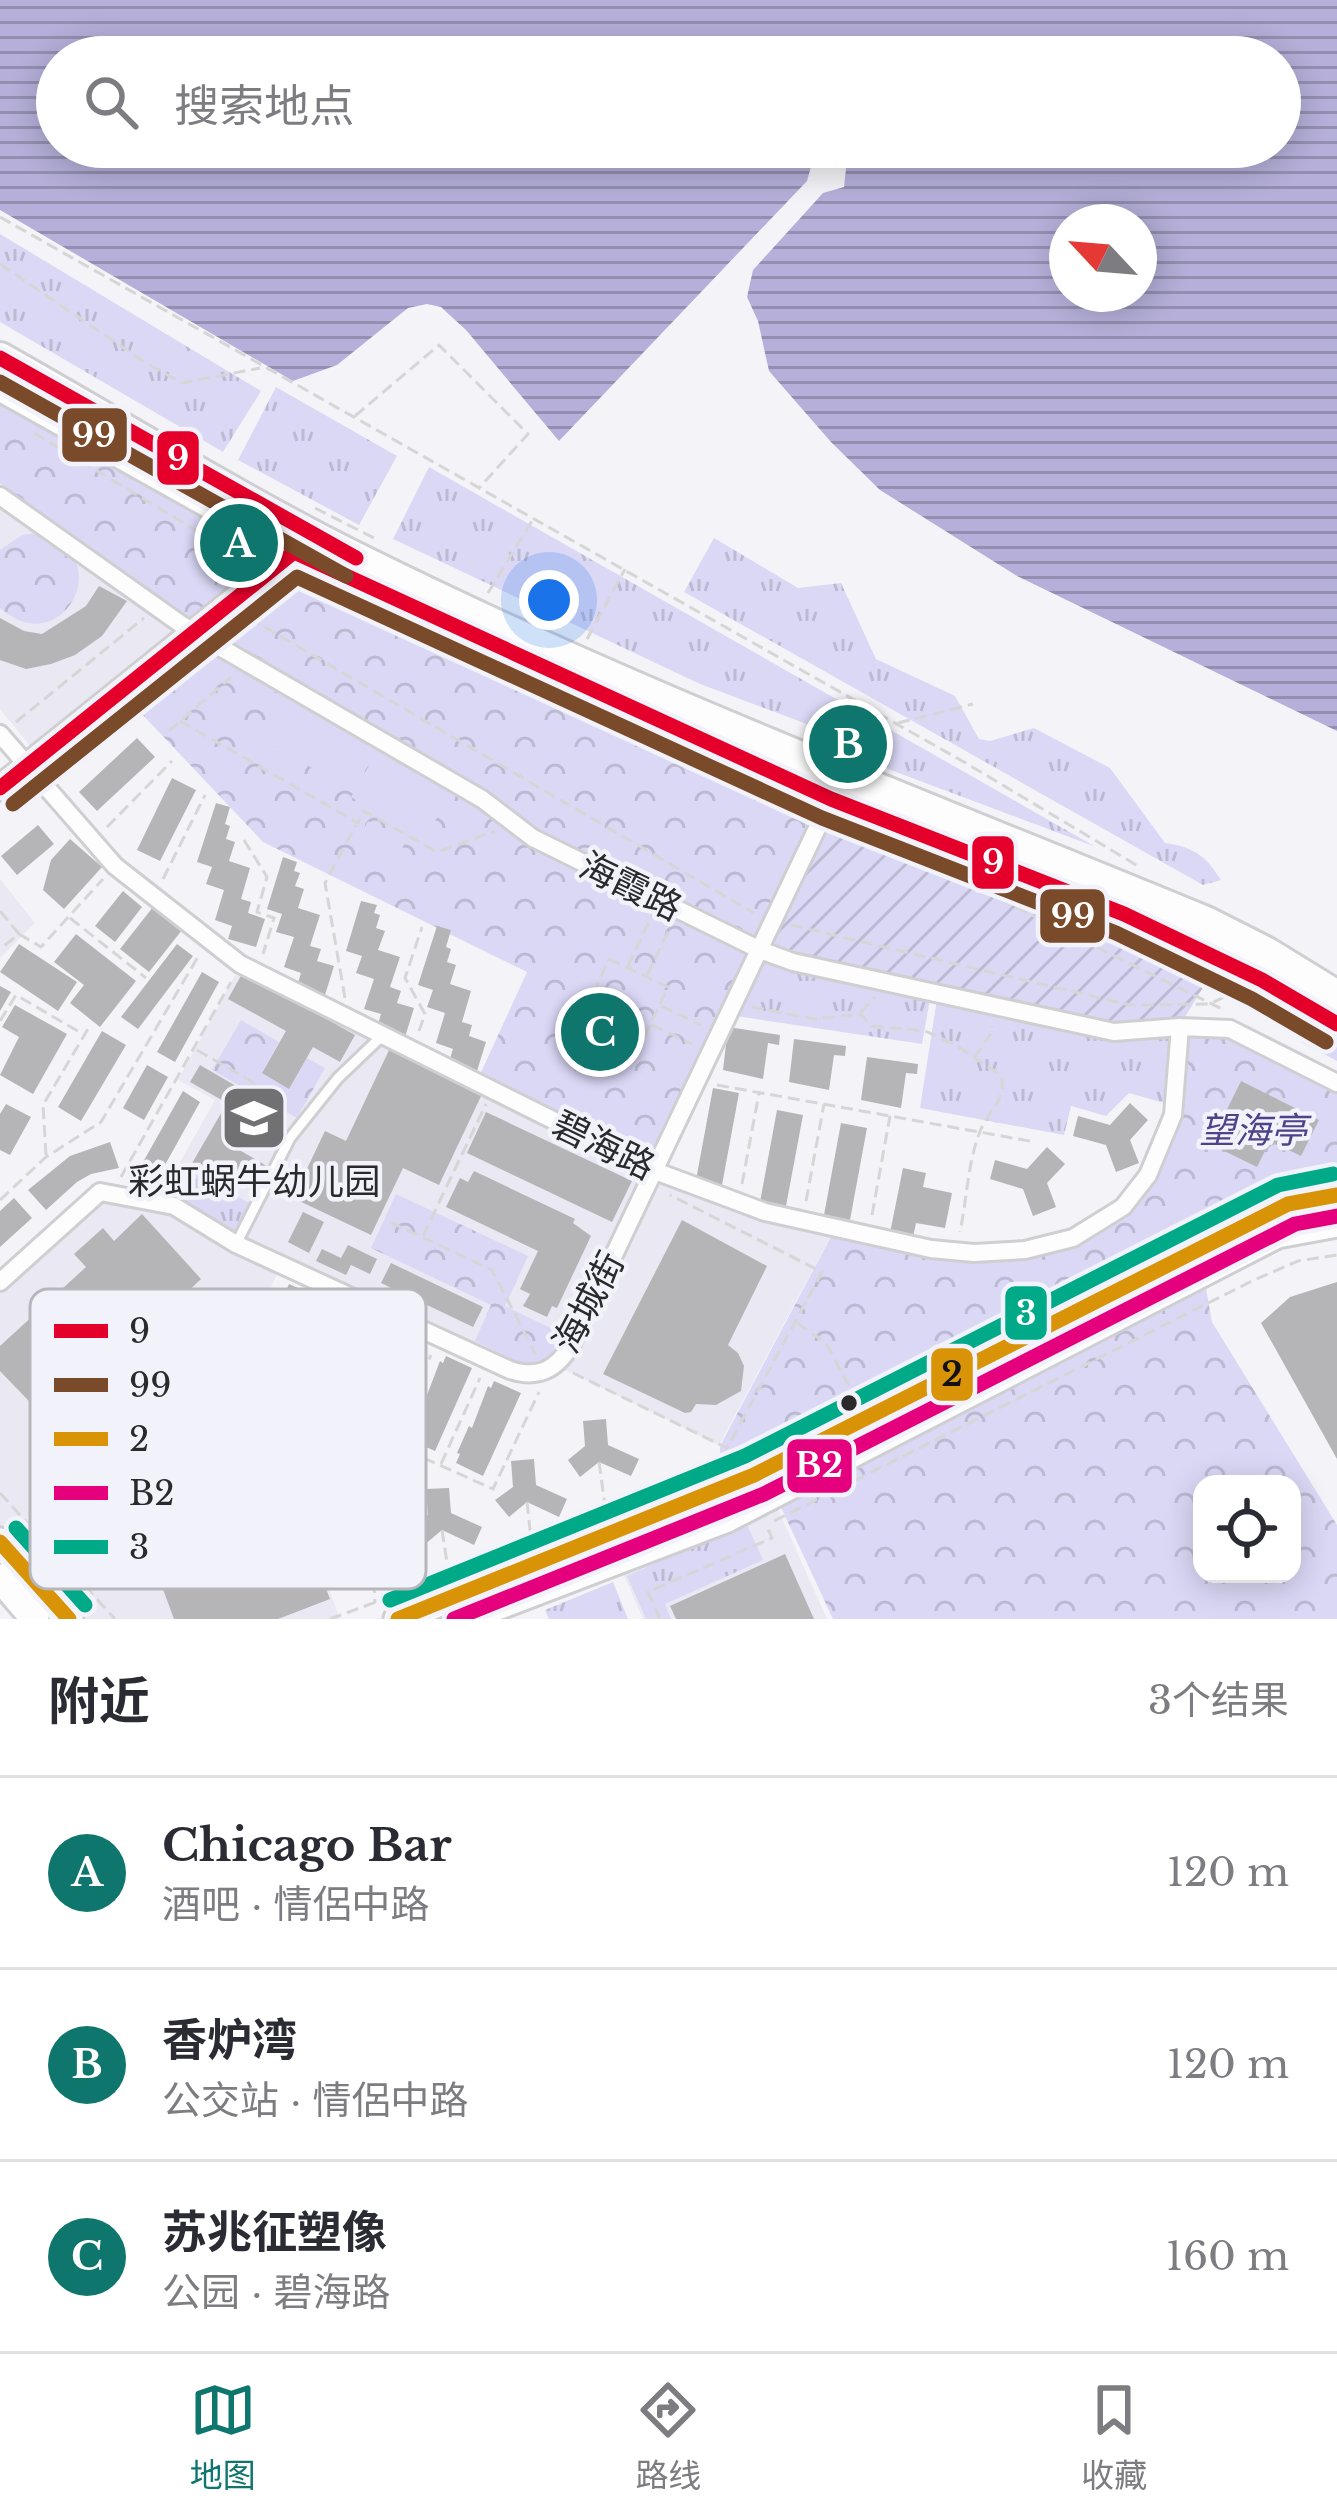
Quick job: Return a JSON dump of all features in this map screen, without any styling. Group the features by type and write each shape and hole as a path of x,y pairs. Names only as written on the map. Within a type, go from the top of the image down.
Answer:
{"highway":[{"path":"0,358 303,529 831,799 1124,914 1262,980 1337,1024"},
{"path":"0,385 482,618 836,774 1208,923 1267,952 1337,996"}],"main road":[{"path":"387,1611 717,1492 1288,1204 1337,1196"},
{"path":"463,1619 724,1519 1277,1234 1337,1222"},
{"path":"0,1542 30,1575"},
{"path":"0,1578 35,1619"},
{"path":"42,1589 69,1619"}],"street":[{"name":"海霞路","path":"0,496 194,632 482,799 533,838 760,950 793,962 1114,1032 1230,1029 1337,1083"},
{"path":"0,788 227,605 303,529"},
{"name":"碧海路","path":"0,734 115,866 249,969 655,1171 765,1212 956,1251 1024,1250 1073,1238 1123,1207 1148,1175 1173,1115 1180,1027"},
{"name":"海城街","path":"426,1331 510,1370 533,1375 550,1369 571,1345 831,799"},
{"name":"海城街","path":"0,1282 100,1192 174,1206 236,1244 334,1289"}],"lane":[{"path":"236,1244 290,1138 338,1078 383,1035"}],"path":[{"path":"0,217 626,569 1151,873 1106,857"},
{"path":"0,264 182,383 262,368"},
{"path":"353,417 440,345 528,434 480,487"},
{"path":"473,588 488,595 534,518"},
{"path":"303,529 373,538"},
{"path":"586,640 626,569"},
{"path":"227,605 738,906 774,921 1130,1005 1210,1004"},
{"path":"0,734 157,607"},
{"path":"169,731 248,664"},
{"path":"896,724 974,704"},
{"path":"180,721 358,823"},
{"path":"846,748 866,754 875,764"},
{"path":"93,841 172,761"},
{"path":"154,897 205,795"},
{"path":"349,1018 325,884 364,811 437,852 494,834 504,816"},
{"path":"120,1179 194,1048 249,969 274,918 256,912 267,877 244,840"},
{"path":"0,910 19,934 41,947 115,866"},
{"path":"628,968 659,900"},
{"path":"646,976 679,910"},
{"path":"69,917 146,978"},
{"path":"413,1050 425,1014 405,979 422,927"},
{"path":"0,949 19,934"},
{"path":"0,1200 46,1157 101,1122 208,939"},
{"path":"609,959 646,976 668,987 645,1035 586,1007 609,959"},
{"path":"0,1021 16,994 86,1031 44,1106 46,1157"},
{"path":"734,1004 814,1019 860,1014 872,1026 926,1031 1000,1075 1001,1100 980,1132 956,1251"},
{"path":"973,1060 992,1032 990,1005"},
{"path":"659,1006 720,1034"},
{"path":"650,1024 711,1054"},
{"path":"194,1048 289,1102"},
{"path":"698,1082 1035,1142"},
{"path":"422,1237 493,1090"},
{"path":"742,1186 759,1093"},
{"path":"806,1203 824,1104"},
{"path":"872,1215 890,1116"},
{"path":"390,1222 492,1270 550,1369 727,1448 822,1272 671,1197 655,1171"},
{"path":"795,1322 826,1342 866,1418"},
{"path":"426,1364 430,1355"},
{"path":"426,1459 493,1490 550,1369"},
{"path":"440,1466 480,1378"},
{"path":"599,1462 608,1520"},
{"path":"0,1493 30,1526"},
{"path":"660,1619 648,1592 772,1538 756,1500"},
{"path":"527,1502 532,1547"},
{"path":"442,1531 449,1576"},
{"path":"88,1589 115,1619"}],"shaded area":[{"path":"0,0 1337,0 1337,731 1017,576 880,490 769,371 758,321 747,297 753,270 823,193 844,187 846,168 1301,168 1301,36 36,36 36,168 811,168 807,181 559,441 441,307 408,308 337,365 293,381 0,210"},
{"path":"0,387 292,551 37,754 0,709"},
{"path":"0,879 35,923 0,958"},
{"name":"彩虹蜗牛幼儿园","path":"244,959 383,1034 289,1137 235,1242 161,1196 215,1100 178,1080"},
{"path":"383,1037 654,1171 563,1355 533,1374 426,1326 426,1289 342,1289 239,1243 291,1139 340,1079"},
{"path":"656,1173 834,1230 719,1445 561,1368"},
{"path":"100,1193 173,1207 280,1267 270,1289 30,1289 30,1574 0,1540 0,1283"},
{"path":"776,1505 827,1619 643,1619 623,1573"},
{"path":"43,1589 329,1589 340,1619 70,1619"}],"green space":[{"path":"0,234 261,391 223,452 0,322"},
{"path":"0,385 244,530 239,586 192,623 0,483"},
{"path":"276,387 397,456 359,525 238,460"},
{"path":"429,467 1096,847 888,769 870,748 700,684 393,539"},
{"path":"37,533 62,544 76,561 79,580 74,599 62,614 44,623 23,622 0,608 0,550 22,535"},
{"path":"714,538 798,588 841,583 876,659 955,696 979,739 990,741 1034,728 1110,768 1165,843 1198,854 1221,880 1203,885 684,592"},
{"path":"294,553 829,800 648,1160 477,1081 527,972 263,842 121,692 194,633 534,836 196,632"},
{"path":"291,700 364,742 340,784 267,742"},
{"path":"375,755 449,797 425,838 351,797"},
{"path":"832,801 1215,968 1180,1025 1114,1030 761,949"},
{"path":"368,821 406,841 393,865 356,845"},
{"path":"763,958 792,972 930,999 922,1044 736,1016"},
{"path":"937,999 1112,1038 1169,1037 1164,1103 1129,1093 1106,1116 1071,1106 1064,1135 920,1108"},
{"path":"1318,1010 1337,1021 1337,1061 1301,1042"},
{"path":"241,1020 279,1042 262,1072 289,1088 307,1058 325,1068 297,1118 212,1070"},
{"name":"望海亭","path":"1181,1027 1230,1030 1337,1081 1337,1193 719,1488 720,1446 835,1229 930,1250 1025,1252 1123,1208 1165,1145"},
{"path":"185,1168 251,1204 236,1233 169,1197"},
{"path":"396,1194 528,1256 505,1306 561,1333 548,1361 526,1366 475,1341 491,1305 371,1248"},
{"path":"1206,1288 1212,1322 1337,1525 1337,1619 833,1619 778,1501"},
{"path":"746,1522 763,1560 665,1604 671,1619 646,1619 627,1576"},
{"path":"613,1582 628,1619 549,1619 545,1610"}],"building":[{"path":"99,586 127,601 102,636 75,655 51,664 26,669 0,660 0,618 24,631 42,634 86,606"},
{"path":"137,738 155,757 97,811 79,792"},
{"path":"172,778 196,790 160,861 137,850"},
{"path":"216,803 230,807 226,839 235,842 229,861 250,868 241,899 251,902 248,913 265,919 256,947 228,939 232,926 215,920 224,890 206,884 212,867 197,862"},
{"path":"38,825 54,844 17,875 1,856"},
{"path":"70,839 102,867 64,909 43,890 51,860"},
{"path":"283,857 297,862 294,871 300,873 295,886 304,889 298,908 320,915 310,946 321,949 317,961 334,966 325,995 297,986 301,973 284,967 294,937 276,932 282,914 267,909"},
{"path":"123,891 142,907 115,942 95,926"},
{"path":"361,901 377,905 376,928 385,931 378,950 400,957 390,987 401,991 397,1003 414,1008 405,1037 377,1028 381,1014 364,1009 374,979 356,973 362,956 346,951"},
{"path":"153,907 182,930 149,972 120,949"},
{"path":"437,926 451,930 447,962 456,965 450,984 471,991 462,1022 472,1025 469,1036 486,1042 477,1071 449,1062 453,1049 436,1043 445,1013 427,1007 433,990 418,985"},
{"path":"76,934 136,981 100,1027 70,1003 84,985 54,962"},
{"path":"19,944 77,982 58,1011 0,972"},
{"path":"177,944 193,956 138,1029 121,1017"},
{"path":"202,972 219,982 175,1062 157,1052"},
{"path":"243,972 355,1035 340,1062 313,1047 289,1089 262,1073 286,1031 228,999"},
{"path":"0,986 11,992 0,1011"},
{"path":"15,1005 67,1034 33,1094 0,1075 19,1037 2,1027"},
{"path":"728,1027 780,1035 779,1045 768,1043 763,1079 723,1070"},
{"path":"102,1031 126,1045 81,1121 58,1107"},
{"path":"794,1039 846,1046 845,1056 834,1055 829,1090 789,1082"},
{"path":"390,1048 483,1092 439,1185 403,1168 371,1235 293,1198 325,1131 346,1141"},
{"path":"867,1057 918,1064 917,1074 906,1073 901,1108 861,1100"},
{"path":"147,1065 168,1077 144,1120 123,1108"},
{"path":"200,1065 284,1114 274,1131 253,1119 236,1148 270,1168 255,1193 221,1173 217,1180 191,1165 227,1103 190,1082"},
{"path":"1241,1081 1319,1120 1301,1156 1270,1141 1257,1167 1210,1144"},
{"path":"713,1088 739,1093 722,1185 696,1180"},
{"path":"183,1091 200,1102 156,1181 138,1171"},
{"path":"1130,1103 1148,1120 1130,1140 1139,1163 1116,1172 1106,1145 1073,1136 1078,1116 1110,1125"},
{"path":"6,1104 31,1117 10,1155 0,1150 0,1114"},
{"path":"777,1110 803,1115 786,1206 760,1202"},
{"path":"486,1112 632,1181 612,1222 467,1153"},
{"path":"841,1123 867,1128 850,1220 824,1215"},
{"path":"110,1142 119,1168 77,1182 46,1210 28,1190 70,1156"},
{"path":"1047,1147 1065,1164 1047,1183 1056,1207 1033,1216 1023,1189 990,1179 995,1160 1027,1169"},
{"path":"903,1168 926,1173 923,1187 952,1193 945,1228 916,1223 913,1237 890,1233"},
{"path":"474,1171 575,1219 573,1223 591,1236 557,1308 552,1306 547,1317 523,1306 530,1294 520,1289 538,1251 446,1207 460,1178 468,1182"},
{"path":"14,1198 32,1218 0,1247 0,1211"},
{"path":"303,1212 324,1222 309,1253 288,1242"},
{"path":"142,1214 201,1279 190,1289 62,1289 86,1267 74,1254 103,1228 114,1241"},
{"path":"682,1220 767,1266 728,1345 744,1366 741,1391 716,1405 696,1404 685,1413 603,1374"},
{"path":"348,1245 377,1259 370,1274 351,1265 346,1275 316,1261 322,1249 341,1258"},
{"path":"391,1263 483,1307 473,1327 426,1305 426,1289 394,1289 381,1283"},
{"path":"1337,1282 1337,1459 1261,1323 1290,1297"},
{"path":"30,1318 30,1402 0,1371 0,1346"},
{"path":"446,1356 472,1368 435,1451 426,1447 426,1398 440,1361"},
{"path":"494,1381 521,1393 483,1476 456,1463 457,1453"},
{"path":"606,1419 608,1445 639,1459 631,1476 599,1462 580,1477 568,1460 585,1446 583,1421"},
{"path":"534,1459 536,1485 567,1499 559,1517 527,1502 509,1517 495,1500 513,1487 511,1461"},
{"path":"449,1488 451,1513 482,1527 474,1545 442,1530 426,1543 426,1489"},
{"path":"785,1554 814,1619 676,1619 670,1606"},
{"path":"163,1589 326,1589 330,1599 278,1619 174,1619"}],"transit line":[{"name":"9","path":"0,358 356,558"},
{"name":"99","path":"0,382 346,576"},
{"name":"9","path":"0,788 294,552 831,799 1124,914 1262,980 1337,1024"},
{"name":"99","path":"13,804 297,577 822,818 1116,933 1252,999 1326,1042"},
{"name":"3","path":"426,1585 745,1456 1278,1185 1333,1174"},
{"name":"2","path":"398,1619 754,1475 1288,1204 1337,1195"},
{"name":"B2","path":"454,1619 764,1494 1295,1224 1337,1216"},
{"name":"3","path":"16,1528 30,1544"},
{"name":"2","path":"0,1542 30,1575"},
{"name":"2","path":"42,1589 69,1619"},
{"name":"3","path":"71,1589 85,1605"},
{"name":"3","path":"390,1600 417,1589"}],"place":[{"name":"Chicago Bar","path":"239,543"},
{"name":"香炉湾","path":"848,744"},
{"name":"苏兆征塑像","path":"600,1032"},
{"name":"彩虹蜗牛幼儿园","path":"254,1118"}]}
